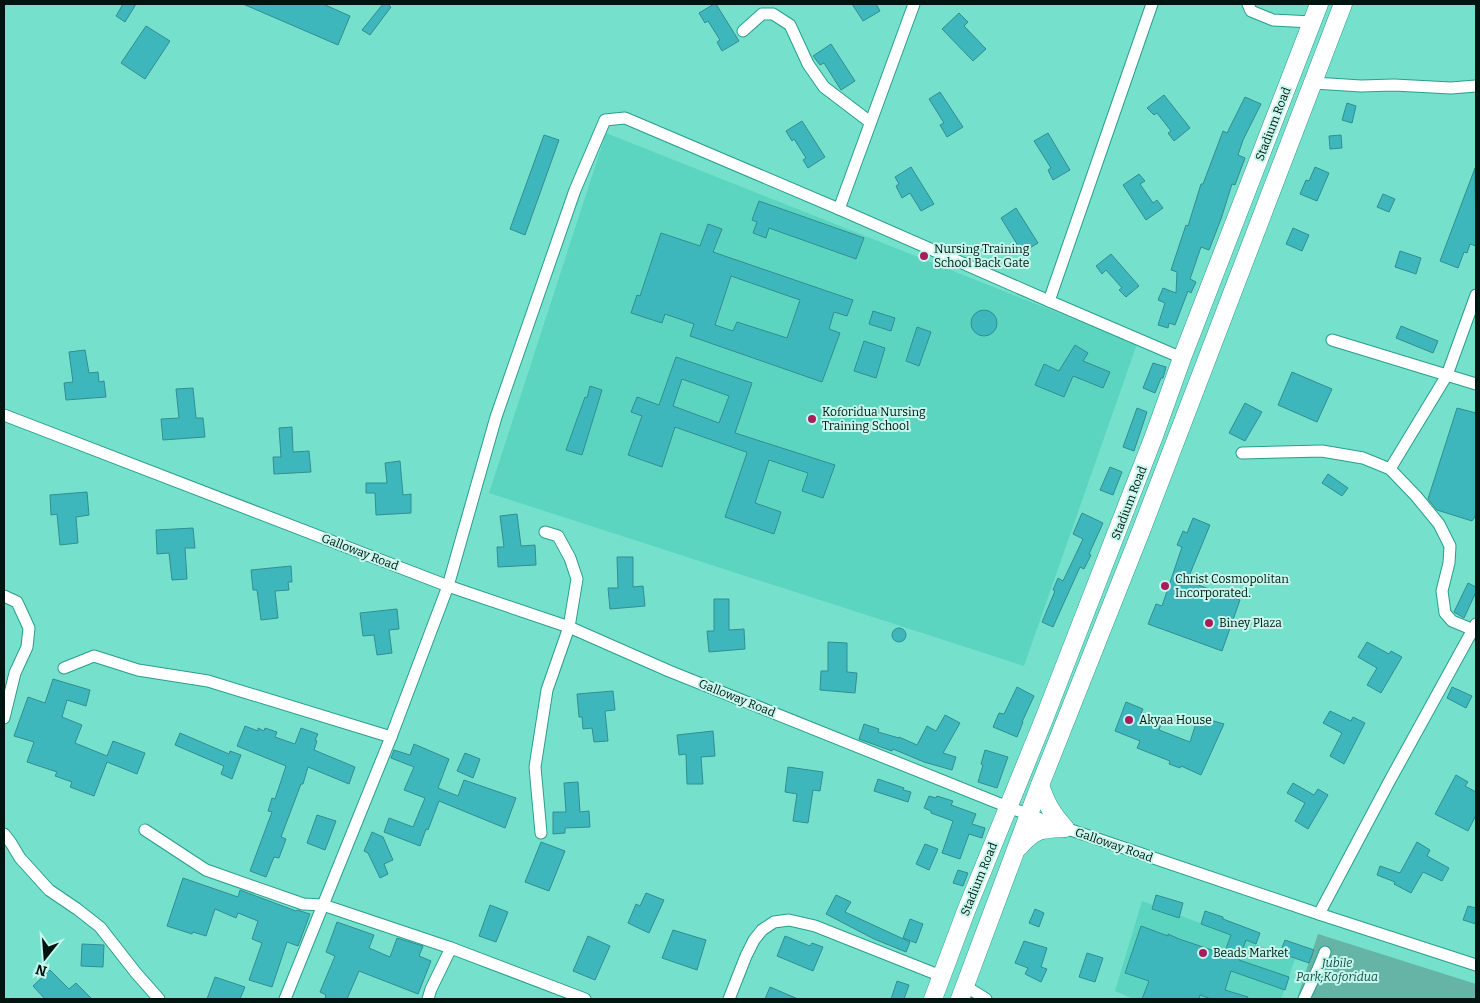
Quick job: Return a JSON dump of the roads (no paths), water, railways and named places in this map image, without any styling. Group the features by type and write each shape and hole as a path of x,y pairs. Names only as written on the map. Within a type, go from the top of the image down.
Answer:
{"main road":[{"name":"Stadium Road","path":"963,992 1040,785 1141,531 1314,83 1335,26 1338,6"},
{"path":"1315,14 1335,26"},
{"name":"Stadium Road","path":"933,999 1148,454 1182,358 1315,14"},
{"path":"1040,785 1046,802 1054,816 1065,828"},
{"path":"1015,852 1034,832 1048,828 1065,828"}],"street":[{"path":"839,209 914,4"},
{"path":"1049,302 1152,4"},
{"path":"1248,4 1251,10 1273,20 1315,14"},
{"path":"743,31 762,14 773,14 790,25 808,64 824,87 870,122"},
{"path":"1314,83 1451,88 1476,86"},
{"path":"285,999 391,737 448,586 496,417 575,190 605,120 625,118 1182,358"},
{"path":"1390,469 1447,375 1476,296"},
{"path":"1332,340 1476,384"},
{"name":"Galloway Road","path":"4,415 448,586 569,627 669,671 1029,815 1319,914 1476,965"},
{"path":"1242,452 1322,451 1363,458 1390,469 1440,524 1450,546 1449,563 1442,591 1445,612 1452,620 1475,628 1389,782 1319,914"},
{"path":"540,833 535,767 547,690 569,627 577,579 570,558 558,536 545,532"},
{"path":"4,596 17,602 29,628 28,647 15,673 4,718"},
{"path":"64,668 94,656 138,670 208,681 391,737"},
{"path":"145,830 206,870 303,904 324,905 451,948 585,999"},
{"path":"6,843 49,890 100,927 159,999"},
{"path":"729,999 754,940 762,930 774,922 789,920 815,926 941,976"},
{"path":"428,999 451,948"},
{"path":"1304,999 1324,952"},
{"path":"963,992 986,999"}],"place":[{"name":"Nursing Training School Back Gate","path":"924,256"},
{"name":"Koforidua Nursing Training School","path":"812,419"},
{"name":"Christ Cosmopolitan Incorporated.","path":"1165,586"},
{"name":"Biney Plaza","path":"1209,623"},
{"name":"Akyaa House","path":"1129,720"},
{"name":"Beads Market","path":"1203,953"}],"park label":[{"name":"Jubile Park,Koforidua","path":"1337,970"}]}
